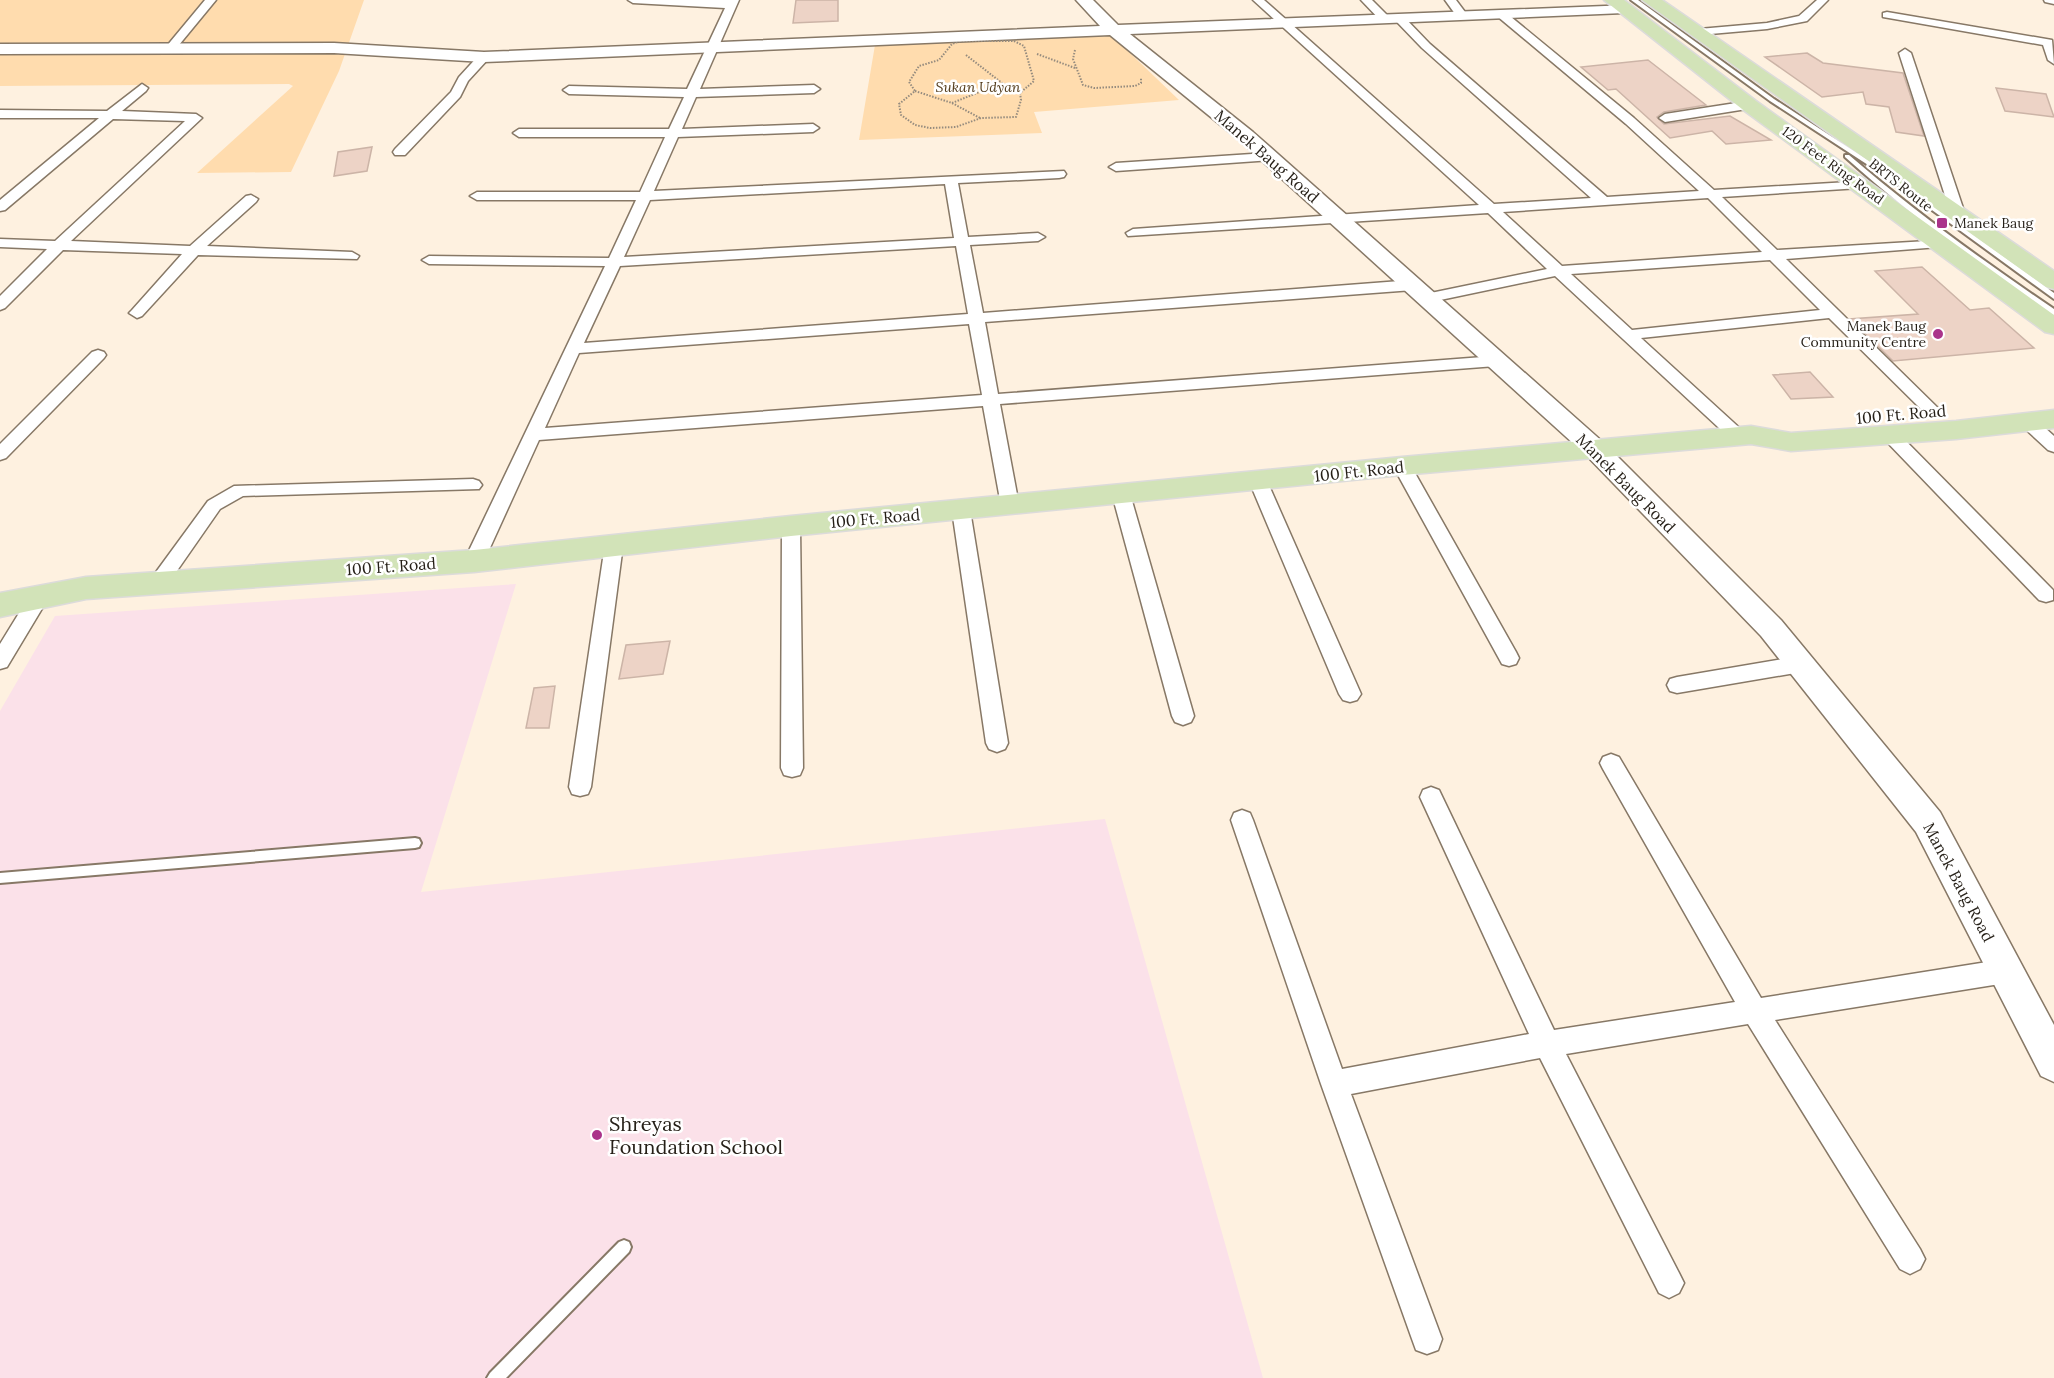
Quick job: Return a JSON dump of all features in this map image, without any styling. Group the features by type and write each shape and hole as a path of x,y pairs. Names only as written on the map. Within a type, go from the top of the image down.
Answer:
{"main road":[{"name":"120 Feet Ring Road","path":"1651,0 2054,282"},
{"name":"120 Feet Ring Road","path":"1624,3 1749,105 2054,327"},
{"name":"100 Ft. Road","path":"1744,436 1776,424 2054,400"},
{"name":"100 Ft. Road","path":"0,605 87,588 474,561 791,526 1402,466 1744,436 1791,442 2041,421"}],"street":[{"path":"170,49 211,0"},
{"path":"474,561 645,196 732,2 633,0"},
{"name":"Manek Baug Road","path":"1084,0 1113,29 1246,136 1595,449 1771,628 1928,822 2054,1063"},
{"path":"1258,0 1628,335 1744,436"},
{"path":"1366,0 1426,46 1603,201"},
{"path":"1450,0 1462,16"},
{"path":"1699,32 1767,26 1803,19 1822,0"},
{"path":"2049,0 2054,1"},
{"path":"0,49 334,48 484,57 925,40 1113,29 1393,20 1501,14 1624,3"},
{"path":"1501,14 1630,121 1711,194 1934,412"},
{"path":"1887,15 2051,42 2054,60"},
{"path":"1905,53 1958,214"},
{"path":"400,152 456,94 463,80 484,57"},
{"path":"0,207 142,88"},
{"path":"569,90 691,93 814,89"},
{"path":"1665,118 1749,105"},
{"path":"0,114 196,118 59,245 0,305"},
{"path":"519,133 673,133 813,128"},
{"path":"1116,167 1267,157"},
{"path":"477,196 645,196 951,182 1059,174"},
{"path":"951,182 1010,505"},
{"path":"1132,233 1860,184"},
{"path":"137,313 194,250 251,199"},
{"path":"429,260 614,262 1038,237"},
{"path":"0,243 352,256"},
{"path":"573,349 976,318 1419,291 1558,271 1939,243"},
{"path":"1628,335 1832,313"},
{"path":"0,454 98,355"},
{"path":"533,435 1496,361"},
{"path":"2041,421 2054,446"},
{"path":"1890,435 2046,596"},
{"path":"1402,466 1509,658"},
{"path":"1258,481 1350,694"},
{"path":"158,583 214,506 240,490 473,485"},
{"path":"1120,494 1183,716"},
{"path":"961,510 997,743"},
{"path":"791,526 792,768"},
{"path":"580,787 614,545"},
{"path":"0,661 39,597"},
{"path":"1677,685 1801,664"},
{"path":"1611,763 1755,1012 1910,1259"},
{"path":"1431,797 1547,1044 1669,1283"},
{"path":"1242,820 1334,1084 1427,1339"},
{"path":"1334,1084 1547,1044 2006,971"}],"lane":[{"name":"BRTS Route","path":"1624,3 1890,177 2054,297"},
{"name":"BRTS Route","path":"1824,135 1872,179 2054,314"},
{"path":"0,878 416,843"},
{"path":"495,1378 624,1247"}],"path":[{"path":"981,118 951,103 915,91 909,82 919,66 939,60 952,44 960,41 1014,40 1024,46 1034,81 1020,93"},
{"path":"950,41 1002,83 1020,93"},
{"path":"1080,44 1073,52 1072,59 1083,85 1101,88 1135,86 1141,83 1141,78 1136,71"},
{"path":"951,103 1002,83"},
{"path":"915,91 899,104 902,115 915,124 930,128 956,127 981,118 1016,117 1021,100 1020,93"}],"shaded area":[{"name":"Shreyas Foundation School","path":"516,584 421,892 1105,819 1263,1378 0,1378 0,711 55,616"}],"green space":[{"path":"0,0 364,0 339,71 291,172 197,173 293,86 289,84 0,86"},
{"name":"Sukan Udyan","path":"1108,32 1179,100 1034,112 1042,133 859,140 875,45"}],"building":[{"path":"796,0 838,0 838,21 793,23"},
{"path":"1807,53 1823,63 1903,73 1924,136 1896,132 1889,107 1866,104 1863,92 1822,97 1765,57"},
{"path":"1648,60 1706,105 1664,112 1657,117 1664,124 1730,116 1771,140 1726,144 1712,131 1670,138 1616,89 1608,90 1581,67"},
{"path":"1996,88 2046,94 2054,117 2005,111"},
{"path":"372,147 367,171 334,176 338,152"},
{"name":"Manek Baug Community Centre","path":"1922,267 1970,310 1989,308 2034,348 1893,361 1850,319 1918,314 1875,271"},
{"path":"1810,372 1833,397 1791,399 1773,375"},
{"path":"670,641 663,674 619,679 626,645"},
{"path":"555,686 549,728 526,728 534,688"}],"place":[{"name":"Manek Baug","path":"1942,223"},
{"name":"Manek Baug Community Centre","path":"1938,334"},
{"name":"Shreyas Foundation School","path":"597,1135"}]}
